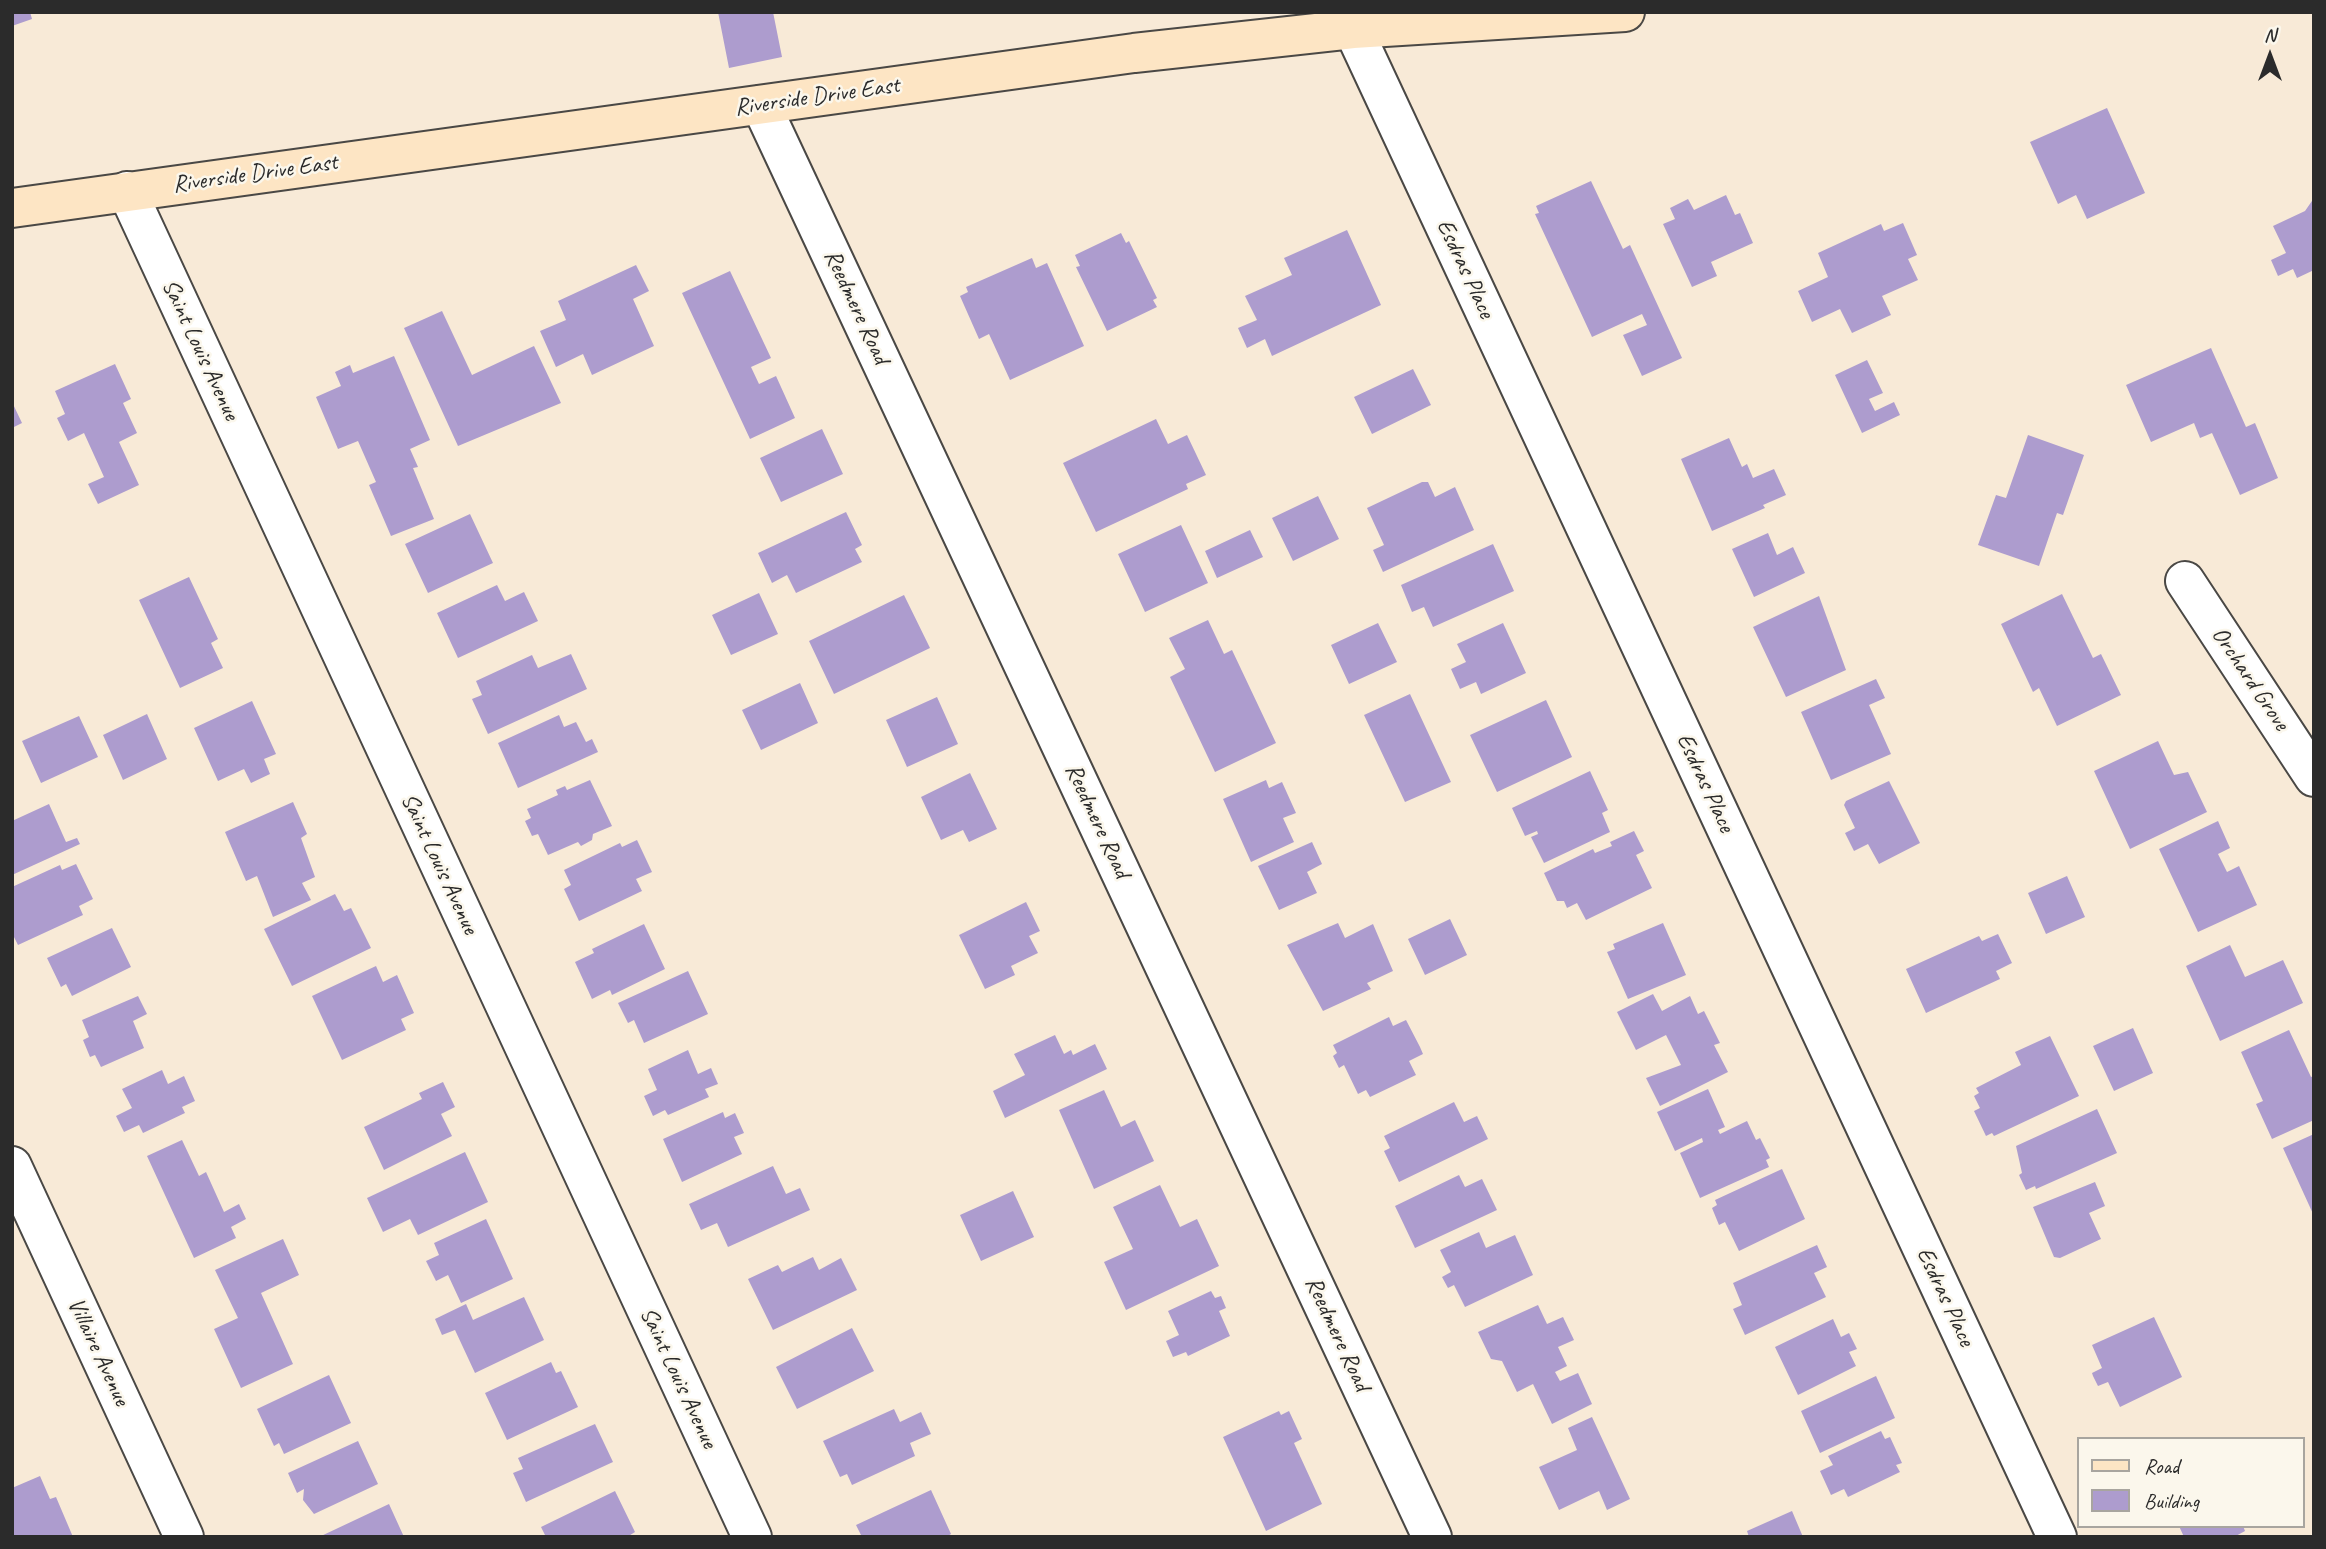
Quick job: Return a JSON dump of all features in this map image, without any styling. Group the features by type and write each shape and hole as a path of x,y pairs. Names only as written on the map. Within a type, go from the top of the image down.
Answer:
{"main road":[{"name":"Riverside Drive East","path":"12,208 1133,53 1353,29 1625,12"}],"street":[{"name":"Esdras Place","path":"1353,29 2057,1537"},
{"name":"Reedmere Road","path":"761,105 1432,1537"},
{"name":"Saint Louis Avenue","path":"127,191 752,1537"},
{"name":"Orchard Grove","path":"2185,581 2314,777"},
{"name":"Villaire Avenue","path":"12,1166 184,1537"}],"building":[{"path":"12,12 30,12 32,19 12,26"},
{"path":"718,12 773,12 782,57 729,68"},
{"path":"2107,108 2145,193 2087,219 2076,195 2058,204 2030,142"},
{"path":"1591,181 1623,249 1630,245 1682,358 1642,376 1623,335 1647,325 1642,314 1592,337 1535,214 1539,213 1536,206"},
{"path":"1726,195 1735,215 1740,213 1753,243 1711,262 1717,276 1692,287 1663,224 1675,219 1670,208 1688,199 1694,210"},
{"path":"2314,198 2314,270 2297,278 2293,269 2278,276 2271,260 2286,253 2273,226 2305,211"},
{"path":"1903,223 1917,255 1908,259 1918,280 1882,296 1891,315 1852,333 1840,309 1812,322 1798,291 1828,277 1818,253 1881,224 1884,231"},
{"path":"1347,230 1381,305 1272,356 1265,339 1247,348 1238,328 1257,320 1245,296 1292,275 1284,258"},
{"path":"1121,233 1126,243 1129,241 1157,298 1153,300 1157,307 1107,331 1076,267 1080,266 1075,255"},
{"path":"1032,258 1036,268 1047,263 1084,346 1010,380 989,334 979,339 960,296 968,292 966,287"},
{"path":"636,265 649,291 633,299 654,346 592,375 583,354 556,367 540,331 566,320 558,301"},
{"path":"730,271 771,358 751,367 759,384 776,376 795,418 750,439 682,293"},
{"path":"442,311 472,375 534,346 561,403 458,446 404,328"},
{"path":"2211,348 2246,427 2255,423 2278,478 2240,495 2212,433 2200,438 2194,423 2151,442 2126,385"},
{"path":"394,356 430,440 410,449 418,467 413,468 434,519 391,536 369,485 376,482 358,441 338,449 316,397 341,386 335,372 350,365 353,373"},
{"path":"1867,360 1883,393 1869,399 1875,411 1894,402 1900,415 1862,433 1835,375"},
{"path":"115,364 131,399 123,403 137,433 119,442 139,485 98,504 88,484 104,477 84,433 68,441 57,418 65,414 55,391"},
{"path":"1413,369 1431,405 1372,434 1354,397"},
{"path":"12,402 22,423 12,428"},
{"path":"1156,419 1168,444 1187,435 1206,475 1186,484 1188,489 1096,532 1063,463"},
{"path":"822,429 843,474 781,502 760,458"},
{"path":"2028,435 2084,455 2063,515 2057,513 2039,566 1978,545 1996,495 2006,498"},
{"path":"1729,438 1742,467 1747,464 1753,478 1774,469 1786,495 1763,505 1765,508 1712,531 1681,459"},
{"path":"1422,482 1428,482 1435,497 1455,487 1474,530 1383,572 1373,550 1384,545 1367,508"},
{"path":"1318,496 1339,539 1293,561 1272,518"},
{"path":"846,512 862,545 855,549 862,562 796,593 787,575 772,583 758,553"},
{"path":"470,514 493,563 428,593 405,544"},
{"path":"1181,525 1208,583 1145,612 1118,554"},
{"path":"1250,530 1263,557 1217,578 1205,551"},
{"path":"1768,533 1777,555 1793,547 1805,573 1754,597 1732,549"},
{"path":"1493,544 1514,591 1433,627 1424,607 1412,612 1401,585"},
{"path":"189,577 218,639 211,643 223,668 180,688 139,600"},
{"path":"497,585 505,601 524,592 538,621 458,658 437,613"},
{"path":"759,593 778,634 731,655 712,615"},
{"path":"2062,594 2093,658 2101,654 2121,695 2057,726 2039,688 2033,692 2001,624"},
{"path":"904,595 930,648 834,694 809,641"},
{"path":"1819,596 1846,670 1786,697 1753,627"},
{"path":"1208,620 1224,654 1232,650 1276,743 1215,772 1170,677 1185,669 1169,638"},
{"path":"1378,623 1397,662 1349,684 1331,645"},
{"path":"1503,623 1526,673 1481,694 1476,682 1460,689 1451,669 1466,662 1457,644"},
{"path":"571,654 587,689 488,734 472,699 482,695 476,681 532,655 538,668"},
{"path":"1876,679 1885,698 1869,705 1891,754 1831,780 1801,712"},
{"path":"800,683 818,723 761,750 742,710"},
{"path":"1410,694 1451,782 1405,802 1364,715"},
{"path":"937,697 958,744 907,767 886,720"},
{"path":"1546,700 1572,757 1497,792 1470,735"},
{"path":"252,701 276,754 264,759 270,774 251,783 244,769 218,781 194,728"},
{"path":"147,714 167,759 123,780 103,735"},
{"path":"559,715 564,727 576,722 586,742 592,739 598,752 518,788 498,743"},
{"path":"79,716 98,757 41,783 22,741"},
{"path":"2158,741 2174,775 2188,772 2207,812 2130,849 2094,771"},
{"path":"1590,771 1608,810 1602,813 1610,832 1544,863 1531,837 1538,834 1537,831 1525,836 1512,808"},
{"path":"970,773 997,829 969,842 963,830 941,840 921,797"},
{"path":"590,780 612,826 593,834 592,840 581,846 578,842 548,855 538,834 532,836 525,821 531,818 527,809 558,795 556,790 565,786 567,790"},
{"path":"1266,780 1269,788 1282,782 1296,813 1283,818 1294,842 1251,862 1223,799"},
{"path":"1889,781 1920,843 1879,864 1868,844 1854,851 1845,833 1855,828 1844,805 1846,801"},
{"path":"293,802 307,834 301,838 315,877 302,883 311,900 273,917 257,876 246,881 225,832"},
{"path":"49,804 66,842 77,838 80,844 12,875 12,821"},
{"path":"2218,821 2230,848 2218,854 2227,872 2239,866 2257,905 2198,932 2159,849"},
{"path":"1634,831 1644,851 1636,855 1652,888 1586,920 1577,903 1567,908 1564,901 1557,901 1544,873 1593,849 1595,853 1612,846 1610,842"},
{"path":"637,840 652,872 636,879 642,891 579,921 564,889 571,885 564,870 620,843 622,847"},
{"path":"1312,842 1322,864 1307,872 1317,893 1279,910 1258,866"},
{"path":"76,864 93,899 79,906 83,915 18,945 12,933 12,887 60,865 62,870"},
{"path":"2067,876 2085,917 2046,934 2028,893"},
{"path":"335,894 344,911 351,908 371,948 292,986 264,929"},
{"path":"1026,902 1040,931 1029,936 1038,953 1011,966 1015,975 985,989 959,935"},
{"path":"1450,919 1467,955 1425,975 1408,939"},
{"path":"1338,923 1345,938 1373,924 1393,971 1367,983 1371,989 1323,1011 1287,945"},
{"path":"1663,923 1686,975 1628,999 1607,952 1615,949 1613,944"},
{"path":"644,924 665,969 612,995 610,990 592,999 575,962 594,953 592,949"},
{"path":"112,928 131,967 72,996 66,984 61,987 47,958"},
{"path":"1998,934 2012,963 1996,971 2000,979 1926,1013 1906,969 1979,936 1982,941"},
{"path":"2230,945 2245,977 2283,960 2303,1003 2220,1041 2186,966"},
{"path":"376,966 383,982 397,975 414,1013 401,1019 406,1030 342,1060 312,996"},
{"path":"688,971 708,1014 644,1043 634,1020 628,1023 618,1003"},
{"path":"1653,994 1662,1011 1690,996 1698,1014 1704,1011 1720,1043 1714,1045 1728,1072 1660,1106 1646,1078 1681,1065 1666,1035 1636,1050 1617,1012"},
{"path":"138,996 147,1014 133,1021 144,1048 101,1067 95,1055 90,1057 83,1040 89,1037 82,1020"},
{"path":"1389,1017 1393,1026 1406,1020 1420,1047 1423,1054 1409,1061 1416,1075 1370,1097 1366,1090 1358,1094 1344,1065 1339,1068 1333,1056 1337,1053 1333,1045"},
{"path":"2133,1028 2153,1073 2114,1091 2093,1046"},
{"path":"2289,1030 2311,1077 2314,1076 2314,1120 2272,1139 2256,1104 2263,1101 2241,1052"},
{"path":"1055,1035 1064,1054 1071,1050 1073,1055 1095,1044 1107,1069 1005,1118 993,1091 1025,1075 1014,1054"},
{"path":"2050,1036 2079,1096 1994,1136 1992,1133 1986,1136 1974,1111 1980,1108 1974,1096 1979,1093 1976,1088 2021,1065 2015,1052"},
{"path":"688,1050 698,1074 711,1068 718,1084 705,1089 709,1097 668,1115 665,1110 653,1116 644,1096 657,1090 648,1069"},
{"path":"162,1070 168,1084 184,1076 195,1101 182,1107 185,1113 143,1133 139,1125 124,1132 116,1116 132,1108 122,1089"},
{"path":"443,1082 455,1107 441,1114 452,1136 384,1170 364,1127 422,1099 419,1093"},
{"path":"1708,1089 1725,1127 1718,1130 1720,1134 1747,1121 1756,1140 1760,1138 1770,1158 1766,1160 1769,1167 1700,1198 1680,1153 1703,1142 1702,1138 1675,1151 1657,1112"},
{"path":"1104,1090 1121,1127 1135,1120 1154,1161 1094,1189 1059,1110"},
{"path":"1454,1102 1464,1122 1477,1116 1488,1139 1399,1182 1384,1151 1390,1148 1384,1136"},
{"path":"2097,1109 2117,1153 2036,1189 2035,1186 2026,1190 2019,1175 2022,1173 2016,1146"},
{"path":"723,1112 725,1118 735,1113 744,1133 734,1137 742,1154 682,1182 663,1139"},
{"path":"2314,1134 2314,1216 2283,1148"},
{"path":"182,1140 199,1176 206,1172 224,1212 239,1204 246,1219 231,1227 236,1238 194,1258 147,1156"},
{"path":"465,1152 488,1202 418,1235 410,1219 383,1232 367,1198"},
{"path":"773,1166 786,1194 800,1188 810,1210 728,1247 717,1223 701,1230 689,1204"},
{"path":"1782,1169 1805,1219 1739,1251 1725,1222 1719,1225 1712,1208 1717,1205 1715,1200"},
{"path":"1459,1175 1465,1187 1482,1179 1497,1210 1415,1248 1395,1206"},
{"path":"2095,1182 2105,1206 2089,1213 2101,1239 2060,1258 2054,1257 2033,1207"},
{"path":"1160,1185 1180,1227 1197,1219 1219,1266 1126,1310 1104,1262 1133,1249 1113,1207"},
{"path":"1013,1191 1034,1237 981,1261 960,1215"},
{"path":"486,1219 513,1279 461,1303 448,1275 436,1281 426,1261 439,1255 434,1243"},
{"path":"1479,1232 1486,1248 1515,1235 1533,1275 1465,1307 1454,1285 1448,1288 1442,1277 1451,1272 1440,1250"},
{"path":"283,1239 299,1275 261,1293 293,1364 241,1388 214,1329 238,1318 215,1270"},
{"path":"1817,1245 1827,1267 1814,1273 1826,1297 1745,1335 1733,1309 1742,1305 1733,1283"},
{"path":"813,1257 819,1270 841,1258 857,1290 773,1330 748,1279 778,1265 782,1272"},
{"path":"1211,1291 1215,1298 1221,1296 1226,1308 1219,1311 1230,1336 1188,1356 1186,1352 1173,1357 1166,1341 1179,1335 1168,1311"},
{"path":"524,1297 544,1340 475,1373 455,1330 442,1335 435,1319 466,1304 473,1320"},
{"path":"1538,1305 1547,1324 1563,1317 1574,1340 1558,1347 1567,1366 1555,1372 1560,1381 1578,1373 1592,1404 1552,1424 1533,1384 1517,1392 1502,1361 1491,1359 1478,1332"},
{"path":"2154,1317 2182,1377 2120,1407 2108,1382 2098,1386 2093,1376 2092,1373 2102,1368 2092,1345"},
{"path":"1833,1319 1841,1337 1849,1333 1857,1349 1849,1352 1856,1366 1798,1395 1775,1347"},
{"path":"852,1328 874,1371 797,1409 776,1367"},
{"path":"551,1362 556,1373 561,1371 578,1407 507,1440 485,1393"},
{"path":"329,1375 351,1423 284,1454 279,1443 274,1446 257,1409"},
{"path":"1876,1376 1895,1418 1820,1453 1801,1411"},
{"path":"894,1409 900,1422 921,1412 931,1434 910,1443 915,1456 852,1485 847,1474 840,1477 823,1441"},
{"path":"1279,1411 1281,1415 1289,1411 1302,1439 1294,1443 1322,1504 1266,1531 1223,1437"},
{"path":"1592,1417 1630,1499 1607,1510 1599,1491 1559,1510 1539,1467 1577,1450 1568,1428"},
{"path":"595,1424 613,1462 526,1502 513,1473 523,1469 518,1458"},
{"path":"1881,1431 1885,1439 1890,1437 1902,1463 1896,1465 1900,1472 1848,1497 1844,1489 1831,1495 1820,1471 1833,1465 1828,1456"},
{"path":"358,1441 378,1484 314,1514 303,1500 304,1489 297,1493 288,1473"},
{"path":"40,1476 50,1499 56,1497 73,1537 12,1537 12,1488"},
{"path":"931,1490 951,1534 946,1537 862,1537 856,1525"},
{"path":"615,1491 635,1532 627,1537 546,1537 541,1527"},
{"path":"389,1504 404,1537 319,1537"},
{"path":"1792,1511 1803,1537 1749,1537 1747,1531"},
{"path":"2180,1528 2244,1528 2245,1531 2234,1537 2184,1537"}]}
